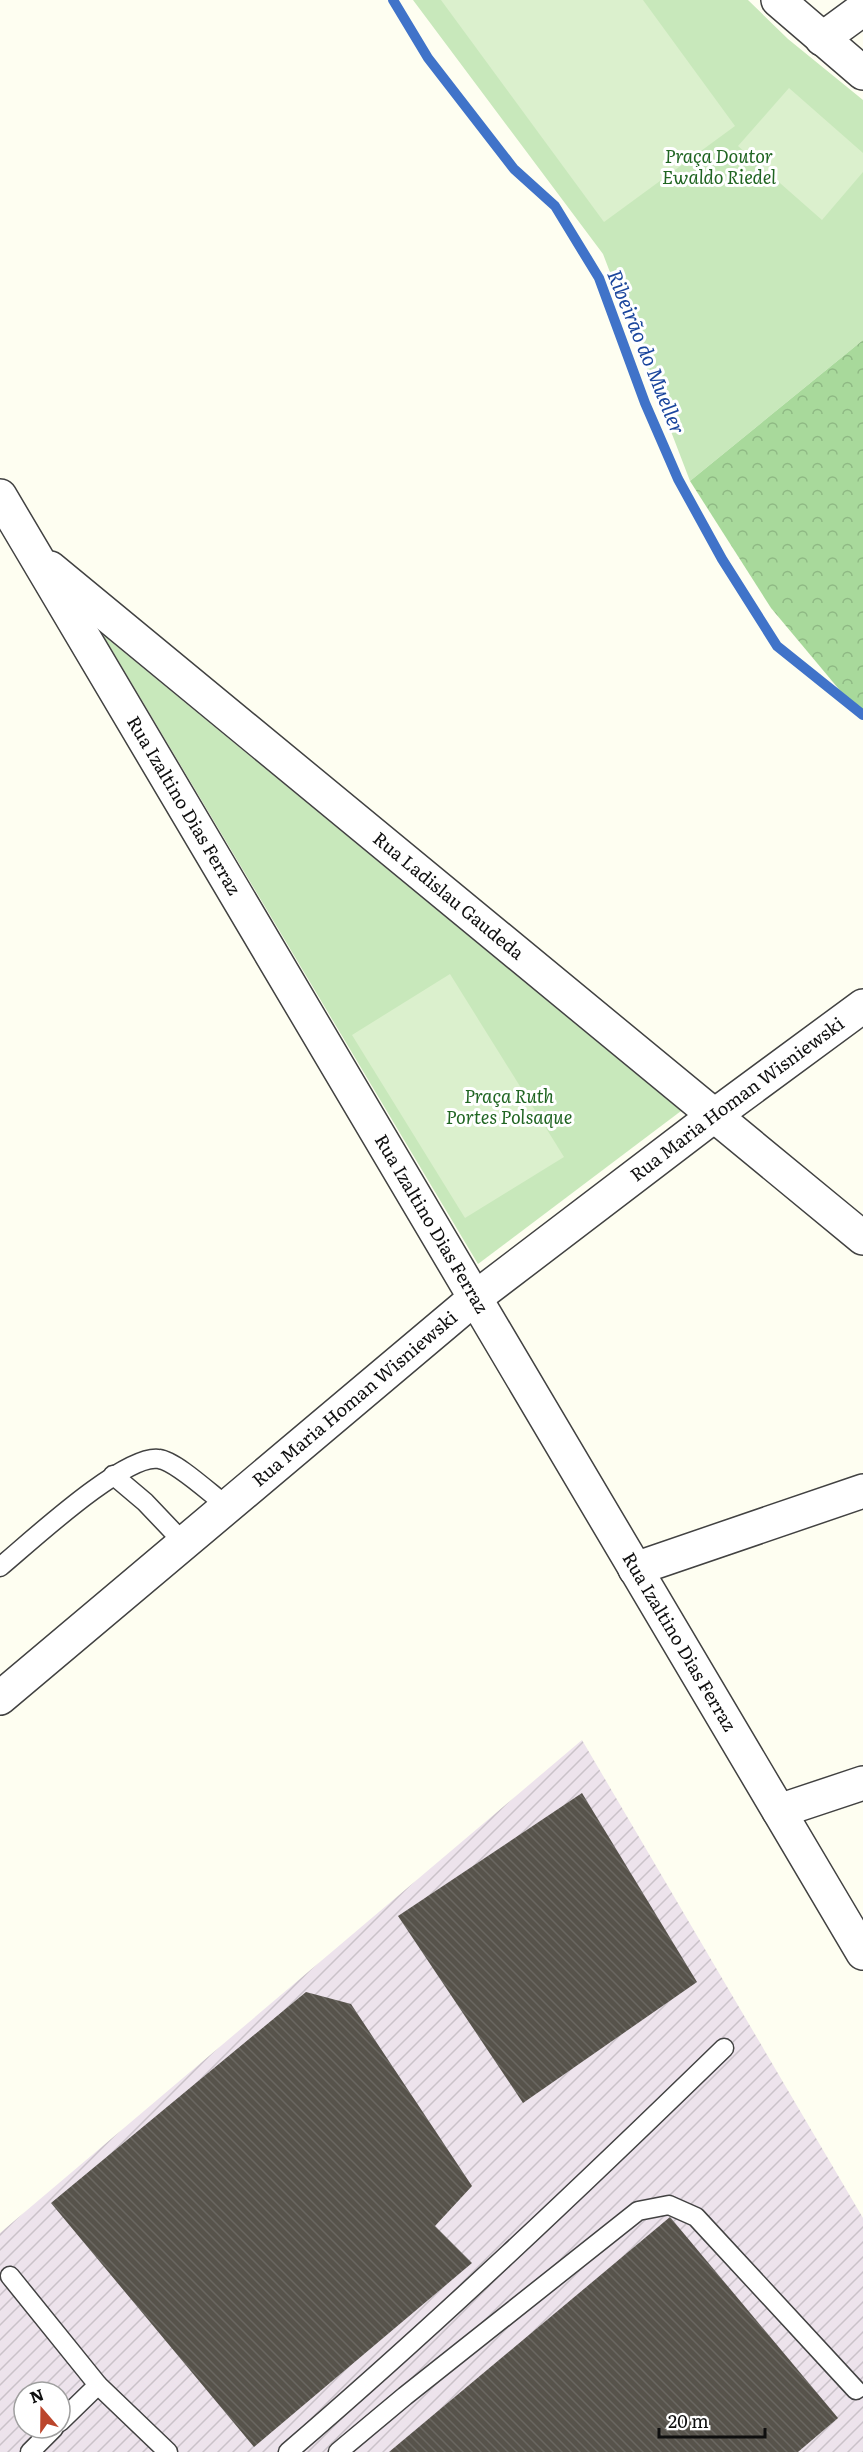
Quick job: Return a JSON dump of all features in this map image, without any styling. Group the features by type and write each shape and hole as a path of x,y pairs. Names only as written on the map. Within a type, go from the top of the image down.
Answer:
{"street":[{"path":"778,0 863,73"},
{"path":"822,39 863,9"},
{"name":"Rua Izaltino Dias Ferraz","path":"0,496 863,1953"},
{"name":"Rua Ladislau Gaudeda","path":"33,554 863,1238"},
{"name":"Rua Maria Homan Wisniewski","path":"0,1698 475,1298 715,1115 863,1006"},
{"path":"635,1569 863,1491"},
{"path":"779,1811 863,1783"}],"lane":[{"path":"0,1567 113,1474 140,1461 159,1458 184,1473 227,1506"},
{"path":"113,1474 140,1497 184,1543"},
{"path":"288,2452 361,2389 724,2048"},
{"path":"338,2452 414,2388 638,2211 669,2205 696,2217 856,2390"},
{"path":"10,2276 98,2385 168,2452"},
{"path":"72,2410 98,2385"},
{"path":"30,2452 42,2440"}],"shaded area":[{"path":"582,1740 863,2218 863,2452 0,2452 0,2233"}],"green space":[{"name":"Praça Doutor Ewaldo Riedel","path":"413,0 748,0 788,39 863,100 863,340 690,481 603,254"},
{"path":"441,0 643,0 735,126 604,222"},
{"path":"789,88 863,153 863,172 822,220 738,146"},
{"path":"863,340 863,718 771,608 690,481"},
{"name":"Praça Ruth Portes Polsaque","path":"103,635 681,1111 478,1264"},
{"path":"450,974 564,1157 465,1218 352,1035"}],"building":[{"path":"582,1793 697,1982 523,2103 398,1916"},
{"path":"306,1992 351,2004 472,2186 435,2226 472,2263 254,2447 51,2203"},
{"path":"670,2217 838,2418 798,2452 389,2452"}],"waterway":[{"name":"Ribeirão do Mueller","path":"393,0 428,58 514,169 555,206 599,278 645,403 678,479 722,559 777,646 863,715"}]}
